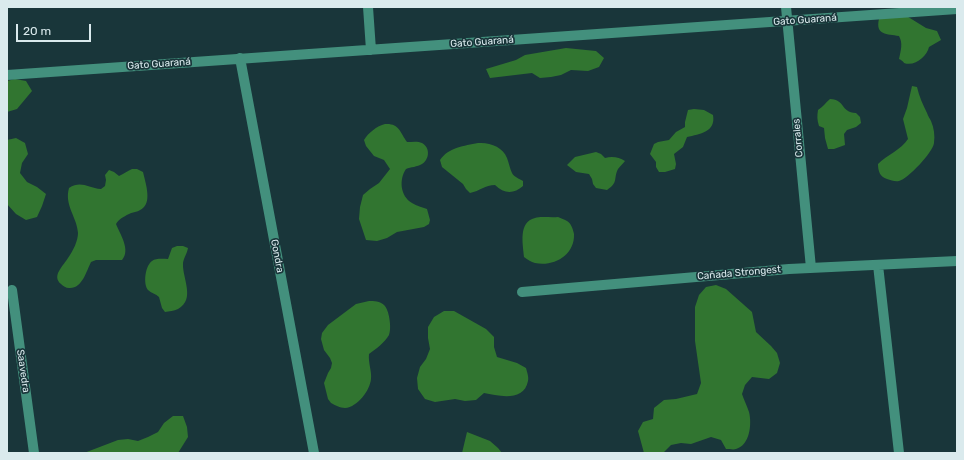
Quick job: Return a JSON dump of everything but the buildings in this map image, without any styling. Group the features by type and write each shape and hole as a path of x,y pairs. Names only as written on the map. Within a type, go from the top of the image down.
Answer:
{"street":[{"path":"368,7 371,50"},
{"name":"Corrales","path":"786,7 811,268"},
{"name":"Gato Guaraná","path":"7,75 957,9"},
{"name":"Gondra","path":"240,58 314,453"},
{"name":"Cañada Strongest","path":"522,292 781,269 957,262"},
{"path":"878,265 899,453"},
{"name":"Saavedra","path":"12,290 34,453"}],"green space":[{"path":"905,15 926,28 937,31 941,40 929,47 926,54 920,60 908,64 899,59 901,44 899,36 883,33 880,31 878,24 879,19"},
{"path":"566,48 596,51 604,58 599,67 588,71 571,70 561,75 551,77 540,78 532,73 490,78 486,69 516,60 525,55"},
{"path":"15,79 26,81 32,91 17,109 7,112 7,81"},
{"path":"912,86 917,87 934,129 934,143 933,147 925,158 914,170 903,179 894,181 881,175 878,164 902,146 908,139 903,119"},
{"path":"830,99 839,101 847,111 856,113 860,117 861,123 856,127 847,130 844,134 845,145 834,149 828,149 824,128 819,126 817,118 818,110"},
{"path":"688,110 704,110 713,115 713,121 710,129 697,135 687,137 683,147 674,154 676,164 675,169 659,172 656,167 656,162 650,154 654,144 669,140 676,132 685,127"},
{"path":"385,124 390,124 396,127 407,142 420,142 427,148 428,154 424,162 420,165 406,169 402,178 402,187 408,200 427,209 430,220 429,224 424,227 397,232 387,238 377,241 366,240 359,219 363,195 379,183 390,169 384,160 374,156 366,146 364,140 373,130"},
{"path":"16,138 25,143 28,154 22,163 20,173 27,182 46,194 37,217 26,220 16,214 7,204 7,140"},
{"path":"487,143 496,146 505,154 512,173 523,181 523,186 520,189 509,192 498,188 495,185 491,185 470,193 463,184 442,167 440,160 448,152 462,146"},
{"path":"596,152 605,158 615,157 625,161 618,169 613,185 607,190 596,188 589,174 576,172 567,165 575,157"},
{"path":"132,169 137,169 143,172 147,191 147,201 146,205 141,209 123,217 116,224 125,247 122,260 96,260 91,262 85,275 77,286 73,288 65,287 58,281 57,278 61,267 73,249 78,233 68,200 69,188 77,185 85,185 101,189 105,186 105,175 109,170 119,176"},
{"path":"537,217 558,217 568,222 572,226 574,232 571,248 567,253 556,261 542,264 534,263 524,257 523,234 526,224 530,220"},
{"path":"177,246 188,248 183,263 187,288 186,300 178,309 165,312 162,308 159,297 149,291 146,287 146,271 152,261 158,259 168,259 172,248"},
{"path":"716,285 726,289 752,312 756,332 777,353 780,363 777,373 769,379 752,377 745,385 742,394 749,412 750,428 747,439 741,447 726,449 721,440 711,437 691,444 681,443 671,445 664,452 660,453 644,453 638,431 643,422 653,419 654,408 664,400 697,394 701,383 695,341 695,307 699,295 706,287"},
{"path":"369,301 379,302 386,307 390,319 390,332 385,341 369,354 371,379 366,393 354,405 341,408 331,403 328,399 324,383 332,363 324,350 321,339 322,333 328,325 356,304"},
{"path":"444,311 454,311 486,329 494,337 494,347 497,357 517,363 526,368 528,381 526,388 516,395 510,396 484,393 476,400 465,401 455,399 435,402 425,399 418,389 417,378 420,367 426,359 430,349 428,327 434,317"},
{"path":"173,416 183,416 187,427 188,437 178,453 84,453 118,440 128,439 138,441 148,437 158,432 164,423"},
{"path":"467,432 490,441 502,453 462,453"}]}
